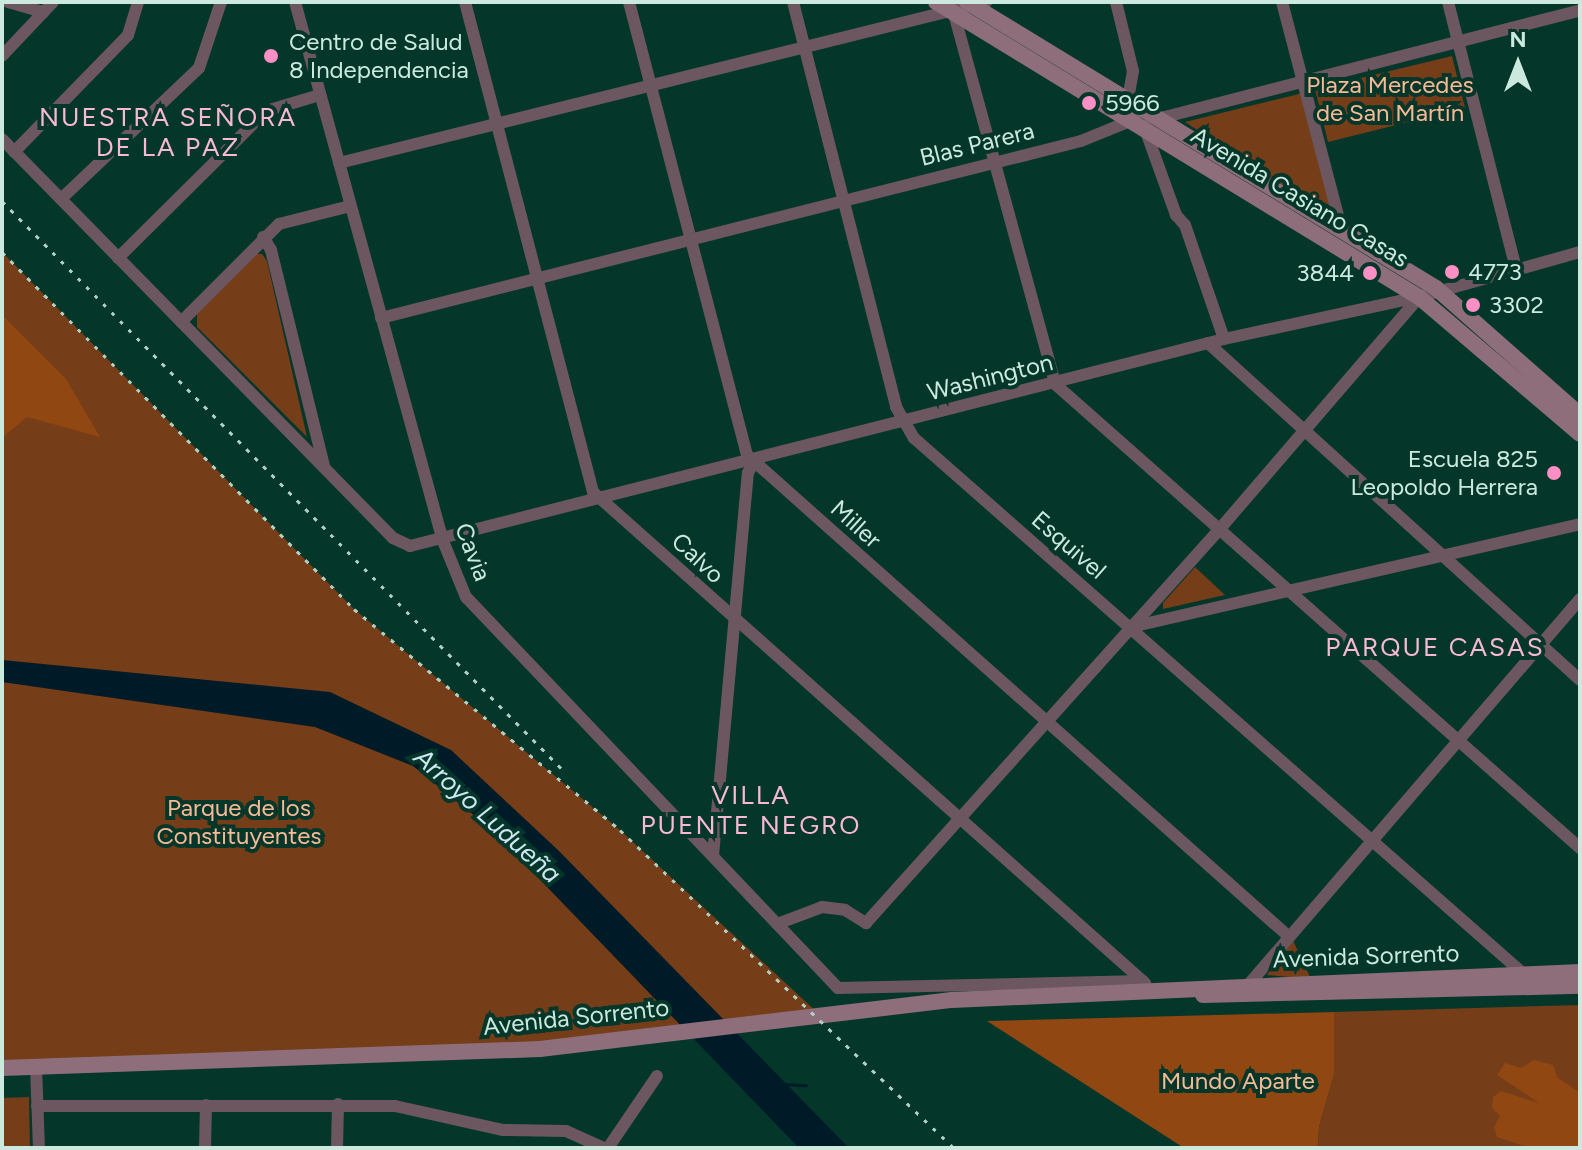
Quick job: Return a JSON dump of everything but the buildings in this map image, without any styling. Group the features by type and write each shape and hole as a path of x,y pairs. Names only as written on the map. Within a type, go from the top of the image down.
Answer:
{"main road":[{"name":"Avenida Casiano Casas","path":"936,2 966,5 1128,100 1143,122 1342,231 1436,288 1580,415"},
{"name":"Avenida Casiano Casas","path":"966,5 1143,122 1419,297 1580,434"},
{"name":"Avenida Sorrento","path":"1527,981 1580,972"},
{"name":"Avenida Sorrento","path":"2,1068 540,1049 849,1010 1148,986 1243,991 1527,981 1580,986"}],"street":[{"path":"8,2 49,7"},
{"path":"14,152 128,35 138,2"},
{"path":"61,199 199,68 221,2"},
{"name":"Cavia","path":"295,2 443,541 466,597 838,988 1148,986"},
{"name":"Calvo","path":"465,2 593,492 959,822 1148,986"},
{"name":"Miller","path":"629,2 747,455 1044,724 1287,935"},
{"name":"Esquivel","path":"793,2 896,407 914,438 1370,838 1527,981"},
{"path":"1116,2 1133,71 1128,100"},
{"path":"1282,2 1342,231"},
{"path":"1448,2 1516,268"},
{"path":"339,163 966,5 995,161 1055,384 1282,589 1580,848"},
{"path":"2,56 49,7"},
{"name":"Blas Parera","path":"381,318 1081,141 1143,122 1580,10"},
{"path":"118,258 266,111 320,95"},
{"path":"1143,122 1224,339"},
{"path":"2,139 325,469"},
{"path":"181,322 279,224 350,206"},
{"path":"263,237 271,250 325,469"},
{"name":"Washington","path":"325,469 393,538 410,546 443,541 1224,339 1419,297 1436,288 1580,252"},
{"path":"777,924 822,907 845,910 866,923 1218,531 1419,297"},
{"path":"1208,343 1580,680"},
{"path":"713,856 748,473 754,461"},
{"path":"1131,627 1282,589 1580,524"},
{"path":"1243,991 1370,838 1459,741 1580,599"},
{"path":"36,1067 39,1148"},
{"path":"37,1106 395,1106 503,1130 566,1131 606,1148 657,1076"},
{"path":"337,1148 338,1104"},
{"path":"205,1148 206,1105"}],"green space":[{"name":"Plaza Mercedes de San Martín","path":"1452,56 1465,108 1328,142 1315,89"},
{"name":"Plaza Mercedes de San Martín","path":"1303,93 1334,219 1185,122"},
{"name":"Parque de los Constituyentes","path":"2,252 354,609 620,830 819,1014 540,1049 2,1068"},
{"path":"253,254 262,254 267,261 307,437 197,327 197,309"},
{"path":"2,315 66,379 100,437 27,417 2,438"},
{"path":"1195,567 1225,595 1163,609 1163,603"},
{"path":"1290,934 1311,979 1267,975"},
{"path":"1580,1005 1580,1148 1318,1148 1319,1127 1334,1075 1334,1012"},
{"name":"Mundo Aparte","path":"1334,1012 1334,1075 1319,1127 1318,1148 1184,1148 987,1021"},
{"path":"1534,1060 1553,1065 1557,1077 1580,1093 1580,1148 1531,1148 1497,1137 1494,1127 1500,1116 1492,1108 1493,1097 1501,1091 1539,1103 1497,1075 1505,1063 1521,1068"},
{"path":"29,1097 30,1148 2,1148 2,1098"}],"water":[{"name":"Arroyo Ludueña","path":"2,660 330,692 451,750 559,851 849,1148 799,1148 491,829 413,766 315,727 2,682"}],"waterway":[{"path":"784,1084 806,1085"}],"railway":[{"path":"2,201 562,769"},
{"path":"2,252 354,609 620,830 954,1148"}],"place":[{"name":"Centro de Salud 8 Independencia","path":"271,56"},
{"name":"5966","path":"1089,103"},
{"name":"4773","path":"1452,272"},
{"name":"3844","path":"1370,273"},
{"name":"3302","path":"1473,305"},
{"name":"Escuela 825 Leopoldo Herrera","path":"1554,473"}],"district":[{"name":"NUESTRA SEÑORA DE LA PAZ","path":"168,133"},
{"name":"PARQUE CASAS","path":"1435,648"},
{"name":"VILLA PUENTE NEGRO","path":"751,811"}]}
